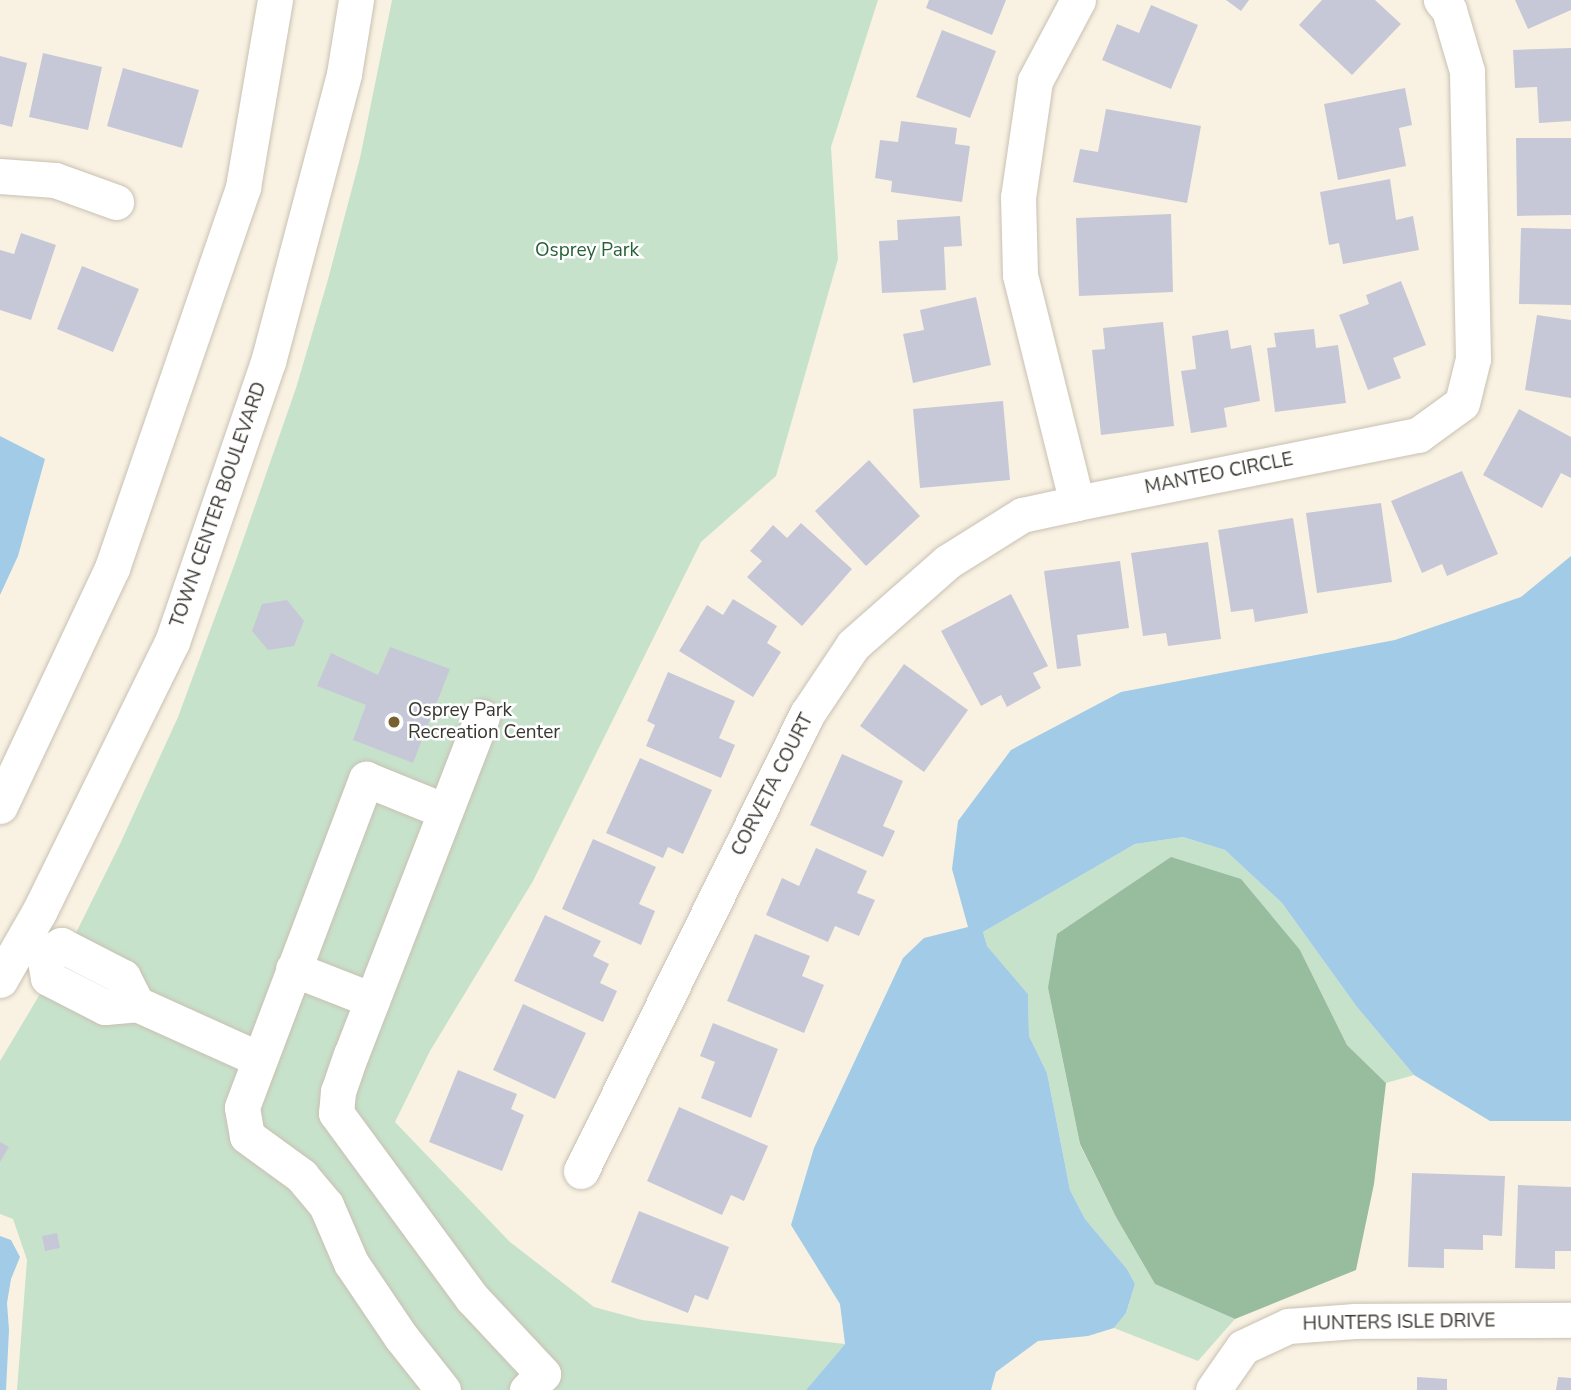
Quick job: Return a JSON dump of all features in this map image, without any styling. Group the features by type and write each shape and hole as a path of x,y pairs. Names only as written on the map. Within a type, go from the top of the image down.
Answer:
{"street":[{"path":"0,806 112,568 243,187 275,0"},
{"name":"TOWN CENTER BOULEVARD","path":"0,980 22,945 172,642 268,362 344,74 356,0"},
{"path":"1077,503 1020,275 1018,197 1035,81 1078,0"},
{"name":"MANTEO CIRCLE","path":"1077,503 1418,435 1462,403 1473,359 1467,71 1448,10 1441,0"},
{"path":"0,176 55,180 116,202"},
{"name":"CORVETA COURT","path":"581,1171 807,714 853,645 947,562 1022,515 1077,503"},
{"path":"482,717 338,1091 336,1113 471,1298 543,1374 527,1390"},
{"path":"443,1390 401,1337 351,1263 326,1205 302,1176 247,1136 242,1107 366,779 445,811"},
{"path":"22,945 48,978 105,1007 137,1004 259,1059"},
{"path":"293,968 372,1000"},
{"name":"HUNTERS ISLE DRIVE","path":"1213,1390 1243,1347 1288,1326 1355,1321 1571,1320"}],"green space":[{"name":"Osprey Park","path":"392,0 878,0 831,147 838,259 776,476 701,542 533,881 430,1051 395,1122 510,1242 594,1307 642,1320 845,1344 806,1390 17,1390 27,1260 13,1219 0,1214 0,1061 74,937 120,844 178,717 235,563 296,388 327,283 360,158"},
{"path":"1183,837 1225,850 1282,903 1357,1007 1414,1075 1386,1083 1347,1045 1300,950 1048,988 1080,1145 1116,1217 1155,1284 1235,1319 1198,1361 1114,1328 1126,1313 1135,1284 1127,1269 1085,1219 1070,1190 1047,1073 1029,1036 1028,994 987,946 983,932 1135,844"},
{"path":"1171,857 1241,879 1300,950 1347,1045 1386,1083 1374,1184 1356,1270 1235,1319 1155,1284 1116,1217 1080,1144 1048,988 1057,934"}],"water":[{"path":"0,436 45,459 18,556 0,595"},
{"path":"1571,556 1571,1121 1490,1121 1414,1075 1357,1007 1282,903 1225,850 1183,837 1135,844 983,932 987,946 1028,994 1029,1036 1047,1073 1070,1190 1085,1219 1127,1269 1135,1284 1126,1313 1114,1328 1088,1336 1038,1341 996,1372 991,1390 806,1390 845,1344 840,1304 791,1225 814,1148 903,958 924,938 968,927 952,869 958,821 1011,750 1121,692 1395,640 1521,597"},
{"path":"0,1236 11,1240 20,1257 11,1279 7,1303 9,1330 6,1390 0,1390"}],"building":[{"path":"929,0 1006,0 992,35 926,8"},
{"path":"1226,0 1249,0 1241,11"},
{"path":"1322,0 1375,0 1401,24 1352,75 1299,25"},
{"path":"1515,0 1571,0 1571,10 1528,29"},
{"path":"1151,5 1198,25 1171,89 1102,60 1117,24 1139,33"},
{"path":"942,30 996,51 970,118 916,97"},
{"path":"1571,48 1571,121 1539,123 1537,87 1515,88 1513,50"},
{"path":"43,53 102,67 88,130 29,117"},
{"path":"0,56 27,63 12,127 0,124"},
{"path":"123,68 199,90 182,148 107,126"},
{"path":"1405,88 1412,125 1399,128 1406,166 1338,180 1324,104"},
{"path":"1106,109 1201,126 1187,203 1073,182 1080,149 1098,152"},
{"path":"901,121 957,128 955,144 970,146 962,202 891,192 892,181 875,178 880,140 898,142"},
{"path":"1516,138 1571,138 1571,215 1517,216"},
{"path":"1390,179 1396,220 1413,216 1419,250 1343,264 1339,243 1329,245 1320,192"},
{"path":"1171,214 1173,292 1079,296 1076,218"},
{"path":"960,216 962,246 944,247 946,290 882,293 879,241 898,240 897,220"},
{"path":"1521,228 1571,229 1571,305 1519,304"},
{"path":"21,233 56,245 31,320 0,310 0,250 14,254"},
{"path":"82,266 139,289 113,352 57,329"},
{"path":"1401,281 1426,345 1393,358 1401,378 1368,390 1339,315 1369,304 1366,295"},
{"path":"976,297 991,365 913,383 903,334 924,330 920,310"},
{"path":"1537,315 1571,320 1571,398 1525,390"},
{"path":"1163,322 1174,426 1101,435 1092,350 1105,349 1103,328"},
{"path":"1314,329 1316,348 1338,345 1346,403 1275,412 1267,348 1276,347 1274,333"},
{"path":"1228,330 1231,349 1251,345 1260,401 1224,408 1227,427 1191,433 1181,371 1196,369 1192,336"},
{"path":"1003,401 1010,480 920,488 913,409"},
{"path":"1519,409 1571,437 1571,478 1561,473 1542,508 1483,475"},
{"path":"869,460 920,516 866,566 815,511"},
{"path":"1462,471 1498,554 1447,576 1442,564 1422,573 1391,501"},
{"path":"1381,503 1392,582 1317,593 1306,513"},
{"path":"1293,518 1308,613 1255,622 1253,609 1231,612 1218,530"},
{"path":"801,523 852,569 802,626 747,577 762,561 750,551 773,525 787,538"},
{"path":"1208,542 1221,639 1168,646 1166,633 1143,636 1131,553"},
{"path":"1120,561 1129,628 1077,635 1081,666 1057,669 1044,571"},
{"path":"1011,594 1048,666 1033,673 1041,688 1007,707 1001,695 981,706 941,631"},
{"path":"733,599 777,626 767,643 781,652 753,697 679,651 707,605 723,615"},
{"path":"287,600 304,621 294,646 268,650 252,631 262,604"},
{"name":"Osprey Park Recreation Center","path":"390,647 450,669 413,763 353,740 366,705 317,686 331,653 378,675"},
{"path":"904,664 968,710 924,772 860,726"},
{"path":"668,672 735,701 719,738 735,745 721,778 646,746 655,725 647,721"},
{"path":"842,754 903,781 883,826 895,831 883,857 810,825"},
{"path":"640,758 712,790 683,854 668,847 663,858 606,833"},
{"path":"593,839 656,867 639,904 655,911 641,945 562,909"},
{"path":"816,848 867,871 857,893 875,900 859,936 835,926 828,942 766,915 782,878 799,886"},
{"path":"545,915 601,941 593,956 609,964 600,983 617,991 603,1022 514,981"},
{"path":"755,934 810,956 802,976 824,985 804,1033 727,1001"},
{"path":"523,1004 586,1033 555,1099 493,1070"},
{"path":"713,1023 778,1049 751,1118 701,1098 715,1062 700,1056"},
{"path":"458,1070 517,1094 511,1109 524,1115 502,1171 429,1142"},
{"path":"679,1107 768,1146 744,1201 731,1195 722,1215 647,1181"},
{"path":"0,1142 9,1147 0,1162"},
{"path":"1412,1173 1505,1176 1502,1236 1483,1235 1483,1250 1444,1249 1444,1268 1408,1267"},
{"path":"1518,1185 1571,1187 1571,1251 1555,1251 1555,1269 1515,1268"},
{"path":"639,1211 729,1247 708,1300 695,1295 688,1313 611,1282"},
{"path":"57,1233 60,1248 45,1251 42,1236"},
{"path":"1417,1377 1447,1379 1447,1390 1417,1390"},
{"path":"1558,1377 1571,1378 1571,1390 1556,1390"}],"place":[{"name":"Osprey Park Recreation Center","path":"394,722"}]}
